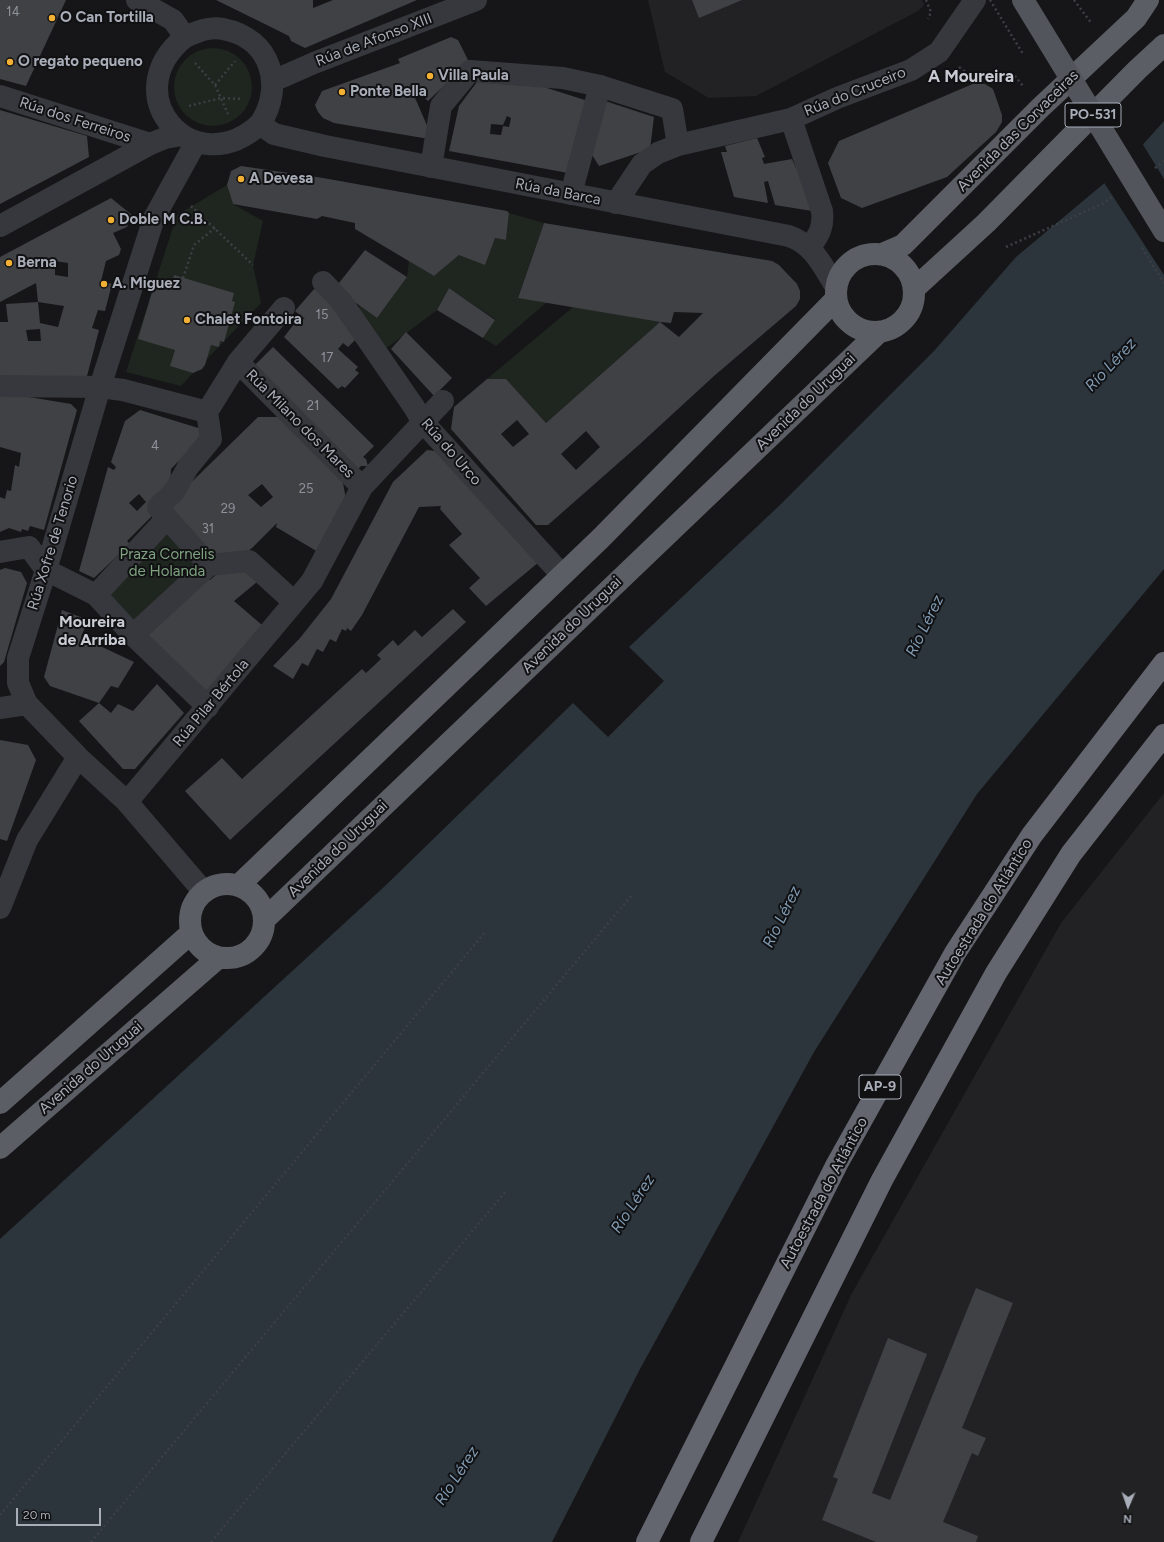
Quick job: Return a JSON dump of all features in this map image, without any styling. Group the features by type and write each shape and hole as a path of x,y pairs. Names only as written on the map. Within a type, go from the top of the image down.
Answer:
{"highway":[{"name":"Avenida das Corvaceiras","path":"882,254 903,245 1107,44 1136,18 1148,0"},
{"path":"915,288 986,223 1137,70 1164,45"},
{"path":"870,254 882,254 894,258 904,266 911,276 915,288 915,301 910,312 902,322 892,329 879,332 868,332 856,328 843,316 836,293 840,275 848,265 858,258 870,254"},
{"path":"239,885 562,575 836,293"},
{"name":"Avenida do Uruguai","path":"265,919 879,332"},
{"name":"Autoestrada do Atlántico","path":"647,1542 837,1164 955,953 1032,835 1164,663"},
{"name":"AP-9","path":"701,1542 882,1180 996,973 1071,854 1164,735"},
{"path":"227,884 239,885 249,890 257,898 263,908 265,919 264,931 259,941 251,950 241,956 230,958 218,958 197,944 192,933 190,921 191,910 196,900 204,892 214,886 227,884"},
{"path":"0,1103 192,933"},
{"name":"Avenida do Uruguai","path":"0,1148 218,958"}],"main road":[{"name":"PO-531","path":"1023,0 1164,231"}],"street":[{"path":"137,0 173,20 185,37"},
{"name":"Rúa de Afonso XIII","path":"273,81 314,63 476,0"},
{"name":"Rúa do Cruceiro","path":"616,203 642,164 658,153 678,145 791,119 837,98 911,70 939,52 975,0"},
{"path":"0,226 150,144 165,138 189,139 210,145 226,144 243,138 260,124 270,105 273,81 268,62 261,51 257,46 241,34 222,29 203,29 185,37 176,44 163,60 157,77 157,96 164,116 171,126 189,139"},
{"path":"431,167 441,106 470,71 564,78 600,86 672,109 678,145"},
{"path":"571,194 600,86"},
{"name":"Rúa dos Ferreiros","path":"0,96 150,144"},
{"name":"Rúa do Cruceiro","path":"791,119 822,212 824,224 818,238 810,247"},
{"name":"Rúa da Barca","path":"260,124 274,134 431,167 789,236 800,240 810,247 836,293"},
{"name":"Rúa Xofre de Tenorio","path":"189,139 154,218 100,387 46,570 18,658 18,683 27,704 78,757 127,802 204,892"},
{"name":"Rúa do Urco","path":"322,282 341,301 414,407 422,422 562,575"},
{"path":"209,565 158,507 174,492 188,467 211,439 206,412 238,362 284,308"},
{"name":"Rúa Milano dos Mares","path":"238,362 362,487"},
{"path":"0,386 100,387 123,390 206,412"},
{"name":"Rúa Pilar Bértola","path":"127,802 312,581 362,487 443,401"},
{"path":"96,595 167,518"},
{"path":"0,552 29,547 46,570 96,595 133,635 208,707"},
{"path":"133,635 209,565 249,561 294,602"},
{"path":"0,708 27,704"},
{"path":"0,908 27,840 78,757"}],"path":[{"path":"926,0 931,12 926,25"},
{"path":"1074,0 1107,44"},
{"path":"215,85 238,58"},
{"path":"194,62 215,85 229,116"},
{"path":"968,74 984,81 1014,75"},
{"path":"186,106 221,98 250,100"},
{"path":"1151,171 1164,161"},
{"path":"1006,247 1102,204 1114,196"},
{"path":"191,206 253,265"},
{"path":"183,278 194,246 215,228"},
{"path":"91,1542 631,896"},
{"path":"0,1515 486,931"},
{"path":"211,1542 506,1190"}],"shaded area":[{"path":"648,0 922,0 924,5 918,11 756,96 709,98 665,72"},
{"path":"1164,793 1164,1542 738,1542 852,1293 1061,923"}],"green space":[{"path":"205,48 221,48 235,54 246,65 252,79 252,95 246,109 235,120 221,126 205,126 191,120 180,109 174,95 174,79 180,65 191,54"},
{"path":"227,185 233,204 263,221 253,265 261,303 207,359 202,369 193,373 181,386 126,372 177,215"},
{"path":"509,213 544,223 518,297 547,302 496,346 483,338 495,319 449,288 437,310 380,353 354,313 360,306 377,318 407,277 409,261 434,276 459,255 495,238 506,240"},
{"path":"573,307 660,322 546,423 506,379 487,379"},
{"name":"Praza Cornelis de Holanda","path":"167,518 209,565 133,635 96,595"}],"water":[{"name":"Río Lérez","path":"1164,121 1164,569 977,794 814,1052 640,1369 552,1542 0,1542 0,1239 385,886 573,703 608,737 664,681 629,647 780,505 934,351 1016,257 1120,170"}],"pier":[{"path":"1142,143 1164,179 1164,275 1103,181 1118,169"}],"building":[{"path":"0,0 66,0 26,86 0,79"},
{"path":"216,0 313,0 313,8 333,0 417,0 305,48 291,41 289,36"},
{"path":"692,0 742,0 699,18"},
{"path":"451,37 458,40 469,62 428,101 417,90 412,91 429,130 429,139 334,123 323,118 318,112 315,105 322,91 400,63 398,59"},
{"path":"477,82 544,87 588,101 568,173 449,151 459,106","holes":["507,116 511,118 509,127 503,126 501,135 490,134 491,124 503,125"]},
{"path":"975,83 985,84 993,89 1002,115 1002,122 996,132 947,177 862,208 841,198 828,163 839,141"},
{"path":"605,101 654,117 650,149 599,166 589,150"},
{"path":"0,110 87,136 89,157 0,204"},
{"path":"757,138 765,157 762,158 764,164 792,159 796,168 799,167 812,211 775,205 768,181 764,182 768,203 734,197 721,152 727,152 725,146"},
{"path":"241,166 323,178 507,211 509,213 506,240 495,238 485,265 459,255 434,276 355,229 355,223 322,216 317,219 233,204 227,185 231,171"},
{"path":"111,198 132,215 127,227 113,233 121,249 119,255 106,261 101,281 112,284 105,311 98,310 92,328 99,330 87,376 0,377 0,322 8,322 6,304 38,302 36,283 0,302 0,257","holes":["55,261 68,263 68,277 55,275","38,302 64,306 58,327 40,323","40,329 41,341 28,341 26,330"]},
{"path":"544,223 772,261 779,265 797,284 800,291 800,299 796,306 714,376 548,525 536,525 451,429 454,407 487,379 506,379 546,423 660,322 518,298","holes":["674,312 703,313 679,337 660,322 671,323","517,420 529,434 513,447 501,434","586,431 600,447 576,470 561,454"]},
{"path":"365,250 407,277 377,318 335,288"},
{"name":"Chalet Fontoira","path":"174,275 234,293 232,301 235,302 224,342 220,341 219,347 211,345 205,365 202,369 193,373 170,366 175,350 138,339 153,289 159,288 161,281 172,284"},
{"path":"449,288 495,320 483,338 437,310"},
{"path":"314,289 329,298 358,337 348,347 343,343 338,349 358,367 355,370 359,373 345,388 342,386 338,389 284,337 298,319 305,319 295,311"},
{"path":"406,332 452,378 434,396 391,349"},
{"path":"273,347 374,446 363,457 366,459 368,466 361,466 356,471 253,367"},
{"path":"0,394 11,397 11,394 71,404 77,410 44,530 30,526 28,531 22,529 21,532 9,528 0,532 0,497 5,499 7,490 11,491 15,465 19,467 21,453 0,447"},
{"path":"140,410 208,431 171,469 170,489 155,513 127,541 130,544 94,578 79,571 108,467 114,470 116,467 111,462 125,421","holes":["139,494 146,502 137,511 129,503"]},
{"path":"258,417 282,417 342,478 346,499 318,552 276,527 277,523 252,548 238,558 216,562 164,509","holes":["262,484 273,497 261,507 248,495"]},
{"path":"427,450 435,451 539,562 486,606 469,588 480,578 449,545 462,534 440,509 441,506 419,507 362,615 351,631 347,628 346,631 342,629 336,642 330,639 323,652 317,649 308,666 302,663 293,679 273,666 300,638 331,599 393,482"},
{"path":"226,566 248,571 257,582 234,601 262,625 208,692 143,633 204,576 210,580"},
{"path":"5,568 21,572 27,583 4,662 0,666 0,570"},
{"path":"453,609 466,622 230,840 185,791 222,758 242,779 362,669 366,673 381,659 377,655 393,640 398,646 415,630 422,637"},
{"path":"62,610 88,620 81,637 134,662 118,688 111,686 99,703 50,686 44,677"},
{"path":"157,684 184,713 135,769 123,769 79,721 99,703 111,713 118,704 133,711"},
{"path":"0,740 28,745 36,760 7,841 0,839"},
{"path":"976,1288 1013,1303 962,1428 986,1438 978,1456 972,1453 943,1522 978,1536 976,1542 876,1542 822,1520 838,1479 833,1477 888,1338 927,1354 872,1493 890,1500"}],"place":[{"name":"O Can Tortilla","path":"52,18"},
{"name":"O regato pequeno","path":"10,62"},
{"name":"Villa Paula","path":"430,76"},
{"name":"Ponte Bella","path":"342,92"},
{"name":"A Devesa","path":"241,179"},
{"name":"Doble M C.B.","path":"111,220"},
{"name":"Berna","path":"9,263"},
{"name":"A. Miguez","path":"104,284"},
{"name":"Chalet Fontoira","path":"187,320"}],"district":[{"name":"A Moureira","path":"971,77"},
{"name":"Moureira de Arriba","path":"92,631"}]}
